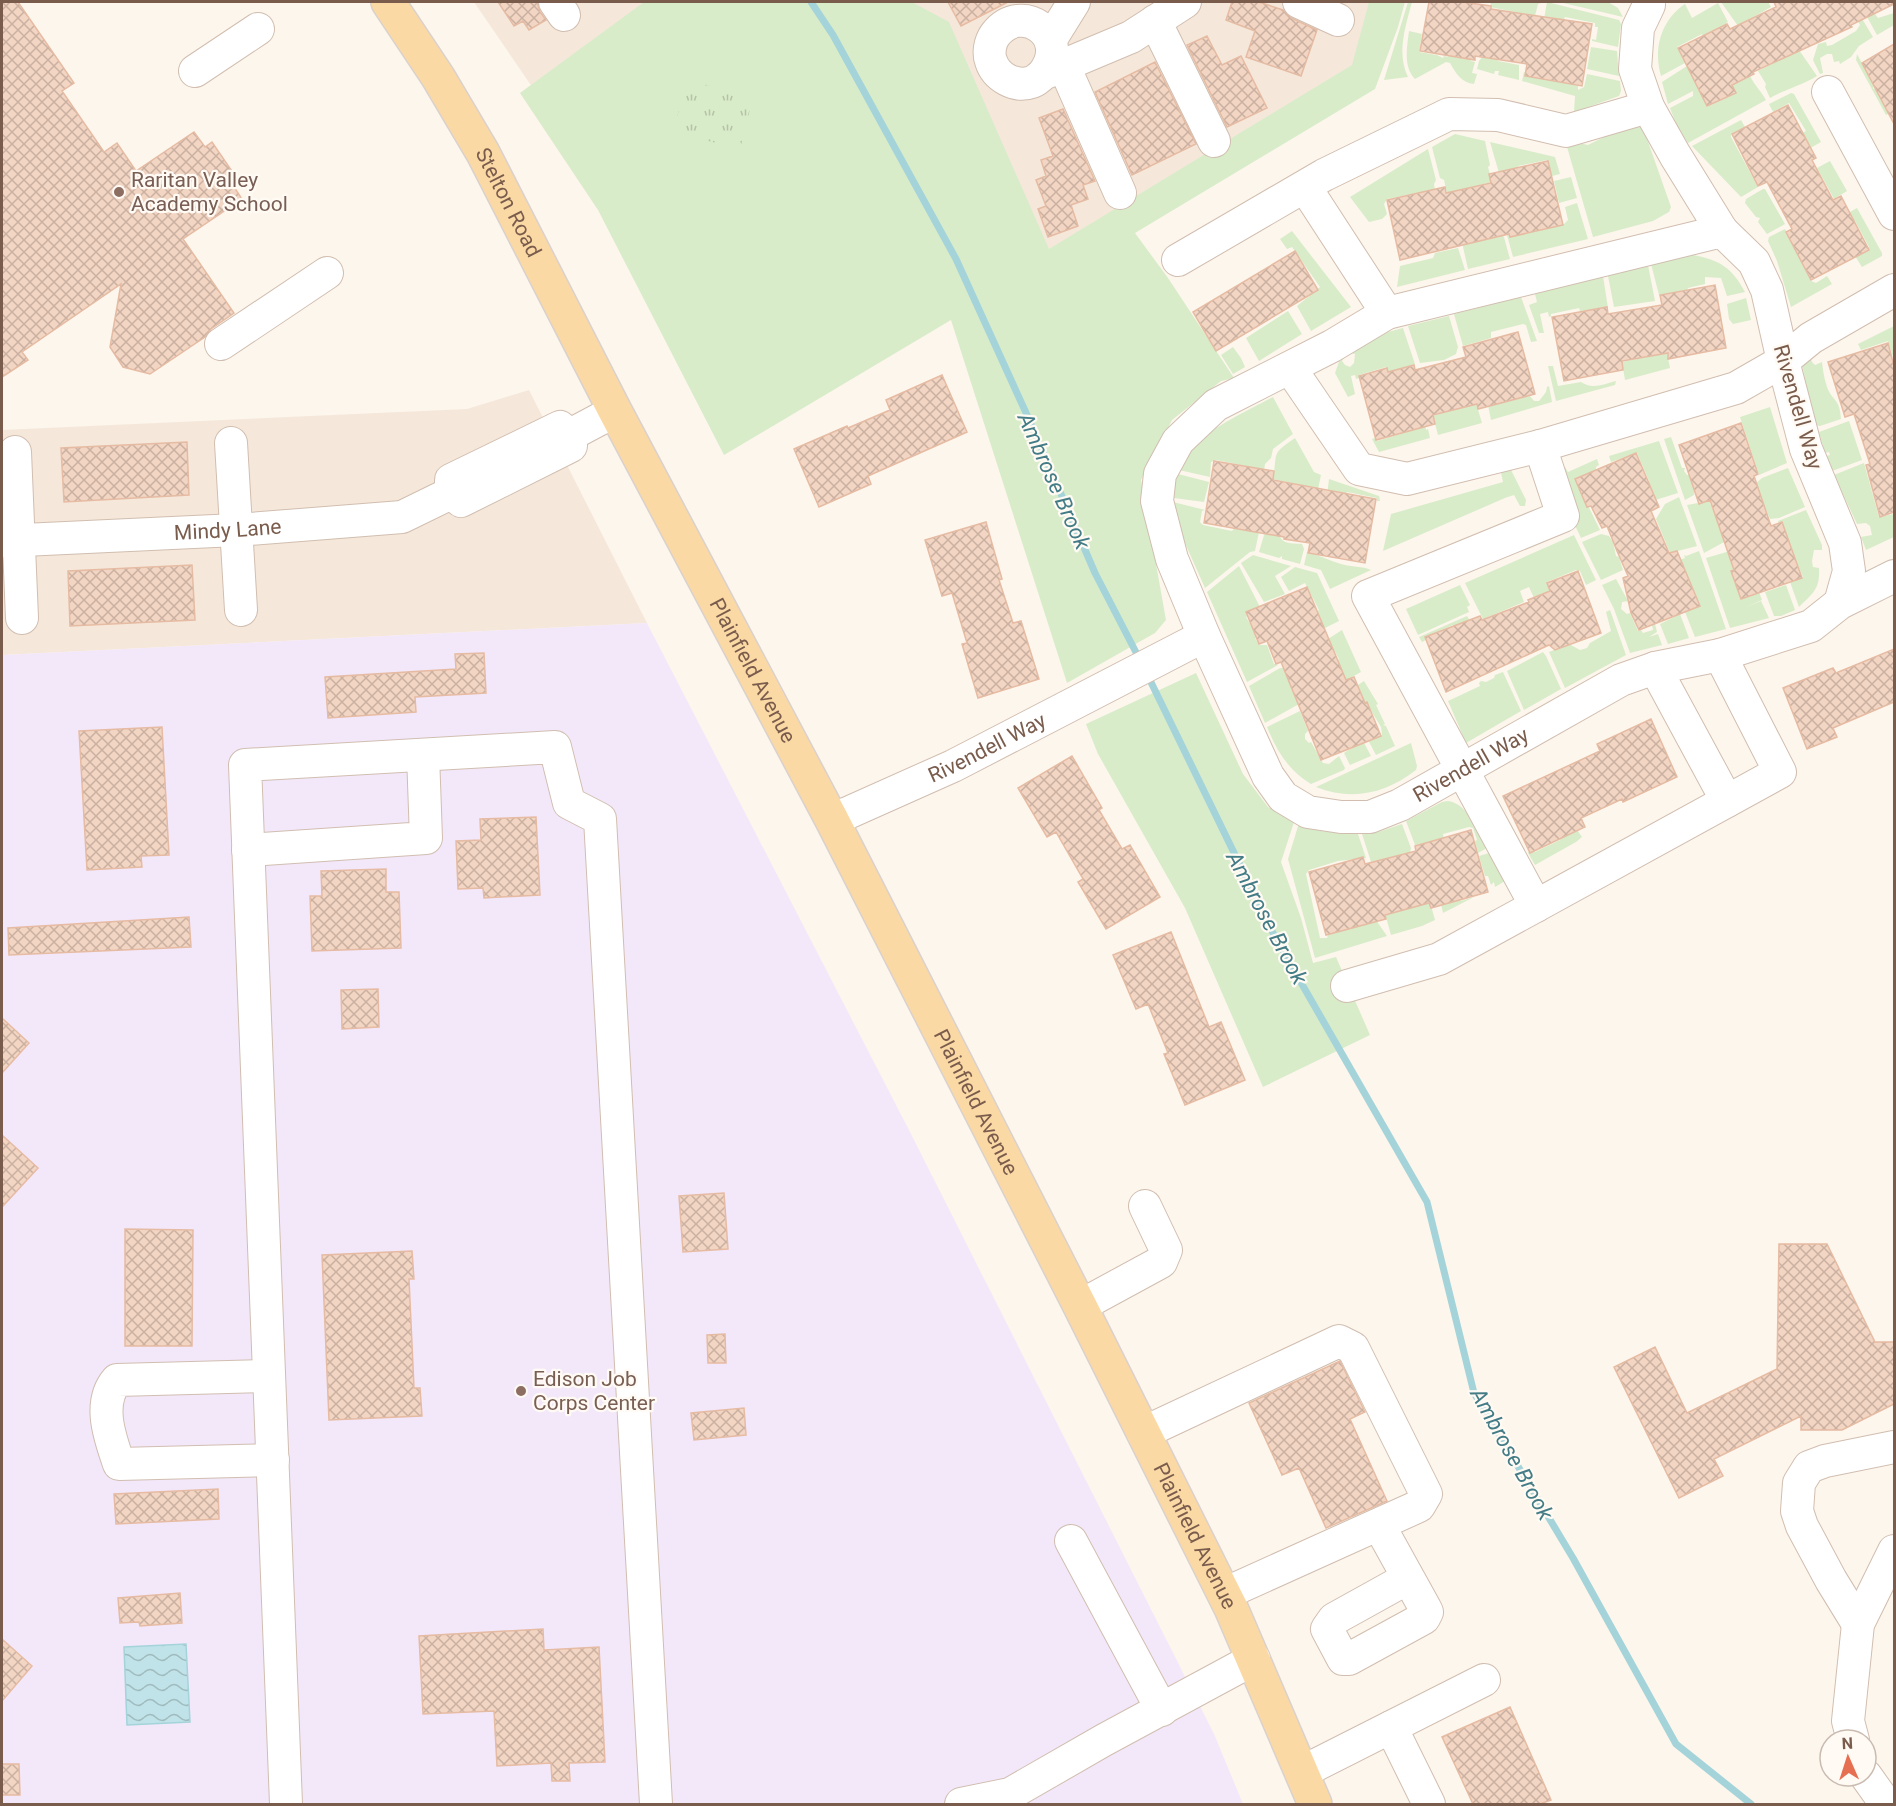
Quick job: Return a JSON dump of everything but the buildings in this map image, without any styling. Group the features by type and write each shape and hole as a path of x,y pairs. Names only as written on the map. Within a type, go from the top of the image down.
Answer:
{"main road":[{"name":"Stelton Road","path":"387,2 438,77 483,153 615,411"},
{"name":"Plainfield Avenue","path":"615,411 832,820 1080,1306 1224,1594 1316,1804"}],"street":[{"path":"1074,2 1052,60 1032,82 1019,84 1006,80 996,72 990,60 990,48 993,37 1000,28 1003,12 1021,20 1033,22 1043,28 1052,60 1120,193"},
{"path":"1052,60 1131,37 1185,2"},
{"path":"1299,2 1338,20"},
{"path":"1649,3 1638,28 1635,69 1648,107 1722,231"},
{"path":"1155,21 1214,141"},
{"path":"195,72 258,29"},
{"path":"1828,92 1894,214"},
{"path":"1178,260 1305,187 1449,114 1498,115 1566,131 1648,107"},
{"path":"1305,187 1387,313"},
{"name":"Rivendell Way","path":"1722,231 1754,262 1767,290 1806,448 1845,543 1849,571 1840,603 1811,626 1720,655 1655,668 1621,680 1400,805 1370,817 1341,817 1308,812 1283,797 1268,776 1204,636 1172,559 1157,501 1160,474 1178,441 1216,405 1290,368 1387,313 1722,231"},
{"path":"221,344 327,273"},
{"path":"1290,368 1359,469 1407,479 1540,446 1736,388 1783,361 1811,338 1894,290"},
{"name":"Mindy Lane","path":"10,540 236,530 402,517 451,493 451,480 560,427 570,435 615,411"},
{"path":"231,443 241,610"},
{"path":"1536,906 1368,597 1563,516 1540,446"},
{"path":"15,452 10,540 21,618"},
{"path":"1840,603 1894,576"},
{"name":"Rivendell Way","path":"832,820 953,766 1204,636"},
{"path":"1347,986 1439,959 1780,772 1720,655"},
{"path":"1655,668 1727,801"},
{"path":"286,1804 245,765 555,747 569,803 600,819 656,1804"},
{"path":"248,850 426,838 423,755"},
{"path":"1080,1306 1161,1262 1166,1250 1145,1206"},
{"path":"1143,1433 1339,1341 1353,1348 1426,1494 1419,1506 1224,1594"},
{"path":"269,1376 117,1380 109,1390 107,1428 119,1464 273,1460"},
{"path":"1858,1624 1802,1527 1797,1511 1799,1483 1809,1467 1825,1461 1894,1447"},
{"path":"1379,1525 1408,1578"},
{"path":"1071,1540 1161,1710"},
{"path":"1850,1728 1848,1721 1858,1624 1894,1551"},
{"path":"962,1804 1010,1794 1039,1793 1161,1710 1254,1659"},
{"path":"1302,1772 1484,1680"},
{"path":"1390,1726 1429,1804"},
{"path":"1875,1788 1886,1804"}],"shaded area":[{"path":"474,2 710,2 550,113"},
{"path":"819,2 1388,2 1370,74 1024,306"},
{"path":"529,390 647,623 2,655 2,430 467,409"},
{"name":"Edison Job Corps Center","path":"647,623 910,1132 1214,1734 1243,1804 2,1804 2,655"}],"green space":[{"path":"644,2 912,2 949,22 1049,249 1352,65 1369,2 1405,2 1375,89 1135,233 1168,278 1234,378 1221,381 1172,420 1141,480 1166,620 1155,633 1067,683 951,320 724,455 598,210 520,93"},
{"path":"1408,2 1412,2 1402,49 1404,68 1408,77 1384,80"},
{"path":"1491,2 1541,3 1538,4 1535,16 1490,7"},
{"path":"1547,2 1619,20 1621,24 1618,47 1592,41 1592,39 1596,40 1598,27 1595,27 1595,23 1565,17 1563,23 1544,19"},
{"path":"1559,2 1608,2 1618,8 1623,17"},
{"path":"1721,2 1768,2 1771,7 1738,26"},
{"path":"1841,2 1852,2 1873,37 1859,46 1851,57 1840,64 1839,61 1834,62 1832,54 1820,58 1823,73 1820,74 1813,60 1818,44 1826,42 1827,46 1832,45 1856,31 1860,25 1857,20 1852,23"},
{"path":"1718,3 1728,22 1727,25 1703,38 1702,34 1677,47 1685,63 1661,76 1659,46 1670,18 1685,4 1692,18"},
{"path":"1867,3 1878,18 1894,13 1894,25 1877,35 1861,6"},
{"path":"1409,31 1422,34 1419,52 1443,58 1450,54 1456,55 1456,58 1470,58 1475,62 1472,73 1477,74 1474,84 1463,80 1450,63 1446,62 1415,79 1407,63"},
{"path":"1591,47 1617,51 1619,76 1587,69"},
{"path":"1799,50 1817,76 1770,98 1766,84 1758,71"},
{"path":"1857,54 1874,85 1873,89 1880,87 1892,112 1886,115 1856,60"},
{"path":"1483,56 1519,65 1519,80 1498,75 1499,71 1495,71 1494,74 1477,69"},
{"path":"1687,66 1707,107 1736,93 1732,85 1750,76 1766,100 1688,143 1677,126 1670,108 1693,96 1693,91 1668,104 1662,82"},
{"path":"1524,72 1578,86 1578,90 1584,87 1587,74 1620,81 1621,91 1619,96 1574,112 1575,96 1522,81"},
{"path":"687,80 753,97 740,149 673,132"},
{"path":"1791,93 1794,94 1821,142 1807,150 1799,135 1806,131 1789,103 1773,112 1769,104"},
{"path":"1640,119 1671,207 1669,212 1653,221 1593,237 1565,140 1588,145"},
{"path":"1741,120 1745,127 1731,134 1731,137 1758,187 1741,197 1692,146"},
{"path":"1455,134 1485,141 1492,182 1447,193 1444,180 1440,178 1432,147"},
{"path":"1490,142 1555,157 1560,174 1552,176 1547,160 1518,166 1519,171 1501,180"},
{"path":"1428,149 1436,180 1434,184 1436,196 1419,200 1417,193 1387,199 1384,204 1387,214 1382,219 1369,222 1350,197"},
{"path":"1830,161 1847,191 1834,199 1817,168"},
{"path":"1571,177 1577,198 1559,203 1554,181"},
{"path":"1763,189 1785,224 1767,234 1758,222 1760,218 1756,217 1745,203 1746,199"},
{"path":"1577,203 1588,239 1513,257 1507,235 1564,224 1568,220 1565,207"},
{"path":"1857,208 1882,253 1882,256 1862,267 1855,256 1869,247 1855,221 1847,223 1843,216"},
{"path":"1785,229 1811,281 1816,283 1827,276 1832,284 1791,307 1777,261 1768,241 1769,237"},
{"path":"1292,231 1351,307 1311,331 1297,306 1320,287 1292,247 1287,249 1280,239"},
{"path":"1502,235 1510,259 1468,269 1463,247 1464,240"},
{"path":"1458,248 1465,270 1397,287 1400,266 1433,258 1435,253"},
{"path":"1693,255 1724,266 1745,292 1727,296 1721,278 1705,277 1705,284 1659,295 1651,264"},
{"path":"1648,265 1655,301 1614,307 1608,276"},
{"path":"1603,276 1608,308 1580,311 1579,308 1551,314 1549,317 1548,312 1540,314 1544,333 1539,333 1529,305 1537,302 1535,294"},
{"path":"1521,297 1537,341 1531,342 1526,325 1523,324 1491,332 1491,338 1463,346 1454,314"},
{"path":"1746,298 1751,320 1733,324 1729,319 1727,304"},
{"path":"1288,311 1302,334 1259,361 1246,338"},
{"path":"1449,316 1458,347 1456,354 1444,360 1420,363 1408,326"},
{"path":"1894,326 1894,360 1888,341 1861,350 1858,344"},
{"path":"1403,328 1415,364 1389,372 1386,367 1359,375 1356,379 1355,375 1351,376 1355,394 1348,397 1335,373 1339,362 1345,356 1342,361 1350,367 1354,363 1355,354 1350,353 1388,332"},
{"path":"1233,347 1245,367 1233,374 1221,355"},
{"path":"1667,353 1670,368 1625,380 1622,362"},
{"path":"1800,355 1810,355 1815,365 1822,362 1827,387 1837,403 1841,419 1820,426 1815,425"},
{"path":"1548,366 1553,366 1558,386 1581,382 1589,386 1598,386 1616,381 1615,385 1556,401"},
{"path":"1549,386 1552,402 1491,420 1487,400 1505,396 1507,402 1530,396 1534,401 1539,401"},
{"path":"1273,397 1293,434 1273,449 1271,458 1265,464 1263,477 1245,469 1246,466 1216,460 1211,462 1210,477 1179,470 1202,438"},
{"path":"1476,403 1482,423 1438,435 1433,416"},
{"path":"1770,407 1787,463 1759,475 1740,417"},
{"path":"1424,421 1430,438 1379,452 1372,439 1375,438 1377,441 1407,432 1405,424"},
{"path":"1849,421 1862,460 1832,471 1826,456 1830,455 1829,452 1825,453 1819,432"},
{"path":"1671,437 1682,468 1685,468 1687,475 1699,474 1705,489 1694,491 1694,495 1685,500 1664,439"},
{"path":"1295,438 1314,472 1321,475 1317,494 1295,490 1296,484 1273,479 1278,451"},
{"path":"1659,441 1678,493 1649,502 1643,485 1649,481 1637,453 1611,462 1609,456"},
{"path":"1597,459 1599,465 1596,470 1575,479 1600,530 1581,538 1550,473 1565,467 1568,472"},
{"path":"1864,463 1879,517 1894,514 1894,537 1866,550 1861,537 1872,535 1870,526 1866,523 1857,524 1834,475"},
{"path":"1509,466 1526,500 1525,506 1520,506 1514,495 1383,551 1391,514 1503,482 1500,468"},
{"path":"1788,468 1805,507 1779,518 1770,519 1755,484 1762,478"},
{"path":"1178,474 1209,482 1204,502 1174,498 1174,486"},
{"path":"1329,479 1379,496 1380,501 1377,501 1377,498 1347,492 1344,500 1327,496"},
{"path":"1679,497 1697,546 1670,553 1656,519 1665,504"},
{"path":"1709,501 1726,541 1704,553 1687,505"},
{"path":"1173,502 1205,510 1202,511 1200,522 1203,525 1232,531 1235,527 1259,532 1255,551 1250,552 1205,588 1176,523"},
{"path":"1806,510 1822,545 1822,550 1814,550 1812,561 1813,567 1819,568 1817,586 1799,607 1790,582 1803,577 1778,521"},
{"path":"1267,532 1279,534 1282,540 1288,543 1302,544 1304,549 1300,564 1282,559 1282,556 1279,558 1259,552"},
{"path":"1601,534 1609,536 1613,542 1616,556 1619,557 1623,570 1601,580 1582,542"},
{"path":"1574,535 1596,580 1586,585 1580,571 1576,570 1547,582 1550,591 1534,598 1529,587 1520,591 1524,602 1483,619 1465,583"},
{"path":"1699,551 1726,629 1695,637 1685,612 1700,605 1689,579 1682,581 1674,562 1685,558 1684,555"},
{"path":"1730,551 1736,569 1731,571 1741,598 1759,592 1762,600 1744,608 1761,601 1769,618 1730,628 1706,558"},
{"path":"1307,552 1341,564 1371,570 1330,589 1321,570 1304,565"},
{"path":"1253,555 1291,566 1275,576 1285,594 1264,602 1241,563"},
{"path":"1239,566 1260,607 1246,617 1258,637 1255,638 1259,645 1267,645 1274,664 1278,665 1247,682 1207,592"},
{"path":"1295,567 1317,573 1339,621 1323,629 1313,613 1319,610 1305,583 1289,591 1281,577"},
{"path":"1616,579 1628,601 1622,602 1621,609 1627,614 1630,613 1638,631 1641,630 1643,633 1653,630 1652,625 1655,624 1657,632 1649,637 1658,634 1662,645 1630,653 1614,609 1602,585"},
{"path":"1460,585 1470,605 1467,607 1469,612 1418,635 1406,609"},
{"path":"1786,585 1795,610 1781,616 1774,616 1765,592"},
{"path":"1610,610 1626,655 1565,688 1549,652 1569,644 1580,650 1587,648 1590,643 1611,631 1606,612"},
{"path":"1680,614 1689,638 1668,644 1660,624"},
{"path":"1467,616 1472,624 1456,630 1453,625 1425,637 1426,640 1422,642 1419,637"},
{"path":"1342,630 1361,672 1345,681 1334,663 1339,659 1328,639"},
{"path":"1543,652 1561,689 1524,710 1507,671"},
{"path":"1280,668 1284,668 1299,704 1265,723 1249,686"},
{"path":"1503,672 1521,711 1466,743 1448,701 1480,686 1481,681 1486,682"},
{"path":"1196,673 1243,774 1268,807 1294,822 1281,862 1301,918 1313,963 1336,957 1370,1035 1263,1087 1185,908 1098,754 1086,724"},
{"path":"1364,681 1378,704 1376,705 1385,724 1383,725 1386,726 1395,746 1376,755 1368,740 1382,735 1381,727 1367,704 1360,707 1352,689"},
{"path":"1300,711 1308,731 1305,739 1311,742 1323,763 1329,764 1339,756 1345,768 1311,784 1296,773 1284,759 1267,727"},
{"path":"1363,741 1371,756 1350,765 1344,753"},
{"path":"1411,743 1416,770 1392,785 1368,793 1355,794 1342,794 1316,787"},
{"path":"1448,801 1462,807 1467,813 1487,848 1478,853 1473,828 1469,827 1443,834 1444,840 1418,853 1406,821"},
{"path":"1299,823 1321,831 1358,834 1366,858 1338,861 1309,870 1306,874 1320,938 1327,938 1328,935 1358,925 1374,912 1387,936 1315,958 1288,859"},
{"path":"1402,824 1411,848 1410,853 1393,861 1392,857 1371,862 1362,834 1378,832"},
{"path":"1573,824 1582,837 1535,865 1529,851 1535,852 1560,840 1554,832"},
{"path":"1489,853 1505,881 1495,887 1494,882 1491,885 1488,876 1485,876 1479,856"},
{"path":"1458,895 1461,901 1474,897 1443,913 1440,900"},
{"path":"1430,902 1435,920 1391,935 1384,910 1406,904 1408,909"}],"water":[{"path":"186,1644 190,1722 127,1725 124,1647"}],"waterway":[{"name":"Ambrose Brook","path":"811,2 833,35 956,259 1095,573 1141,662"},
{"name":"Ambrose Brook","path":"1147,674 1276,939 1427,1202 1474,1393 1573,1558 1676,1744 1751,1804"}],"place":[{"name":"Raritan Valley Academy School","path":"119,192"},
{"name":"Edison Job Corps Center","path":"521,1391"}]}
